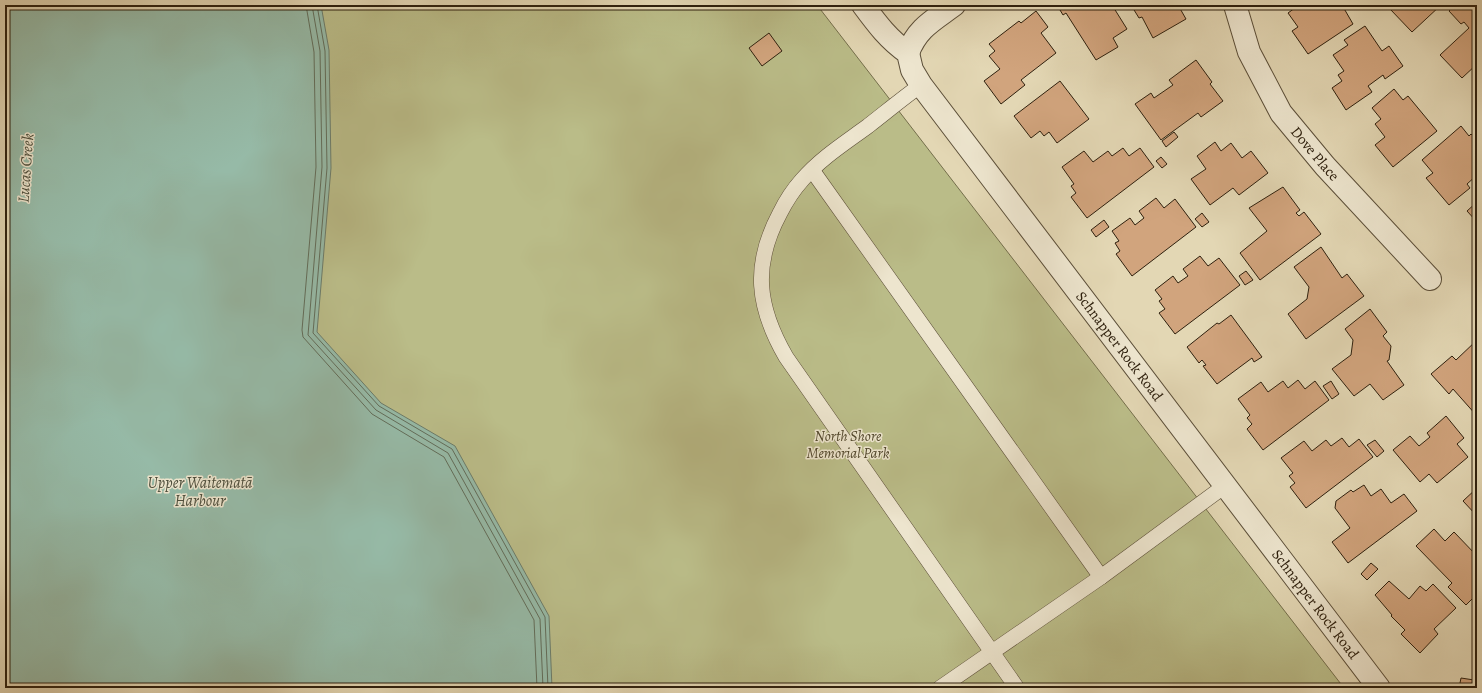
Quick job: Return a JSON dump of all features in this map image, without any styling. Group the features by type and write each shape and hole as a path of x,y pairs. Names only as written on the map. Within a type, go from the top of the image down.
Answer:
{"street":[{"path":"863,5 881,30 908,53 916,36 923,28 954,5"},
{"name":"Dove Place","path":"1235,5 1249,52 1281,113 1325,166 1430,279"},
{"name":"Schnapper Rock Road","path":"908,53 912,70 921,85 1379,688"}],"lane":[{"path":"921,85 826,156 792,193 768,238 761,268 761,282 765,308 770,326 786,357 1017,688"},
{"path":"812,170 1101,577"},
{"path":"940,688 991,651 1101,577 1226,485"}],"green space":[{"name":"North Shore Memorial Park","path":"5,5 817,5 1344,688 5,688"}],"water":[{"name":"Upper Waitematā Harbour","path":"5,5 321,5 329,50 331,168 317,332 381,403 455,446 549,616 552,688 5,688"}],"building":[{"path":"1057,5 1112,5 1127,29 1113,38 1118,47 1096,60 1066,13 1063,15"},
{"path":"1131,5 1178,5 1186,19 1153,38 1142,17 1139,18"},
{"path":"1299,5 1342,5 1353,24 1308,54 1292,31 1298,27 1288,13"},
{"path":"1394,5 1441,5 1412,32 1390,9"},
{"path":"1455,5 1477,5 1477,64 1462,78 1440,55 1469,28 1464,22 1461,24 1449,11"},
{"path":"1036,11 1048,27 1041,33 1056,53 1021,80 1025,85 1001,104 984,81 1000,69 989,56 995,51 989,44 1019,21 1021,23"},
{"path":"1365,26 1382,51 1389,46 1403,66 1385,79 1383,75 1368,86 1372,92 1346,110 1332,88 1342,81 1338,75 1344,71 1333,55 1348,45 1344,40"},
{"path":"769,33 782,51 762,66 749,48"},
{"path":"1196,60 1212,82 1210,84 1223,101 1201,117 1198,113 1161,140 1135,104 1151,93 1154,98 1173,85 1169,80"},
{"path":"1060,81 1089,119 1057,143 1049,132 1044,136 1040,131 1031,138 1014,116"},
{"path":"1394,89 1403,100 1408,96 1437,131 1393,167 1375,145 1385,137 1375,124 1381,119 1372,108"},
{"path":"1461,126 1469,136 1471,134 1477,140 1477,175 1467,184 1470,188 1449,205 1426,178 1433,173 1422,160"},
{"path":"1174,132 1178,137 1166,147 1162,141"},
{"path":"1215,142 1221,151 1231,143 1242,158 1251,151 1268,173 1239,195 1233,188 1210,205 1191,179 1206,169 1197,156"},
{"path":"1123,148 1129,156 1140,148 1154,167 1087,218 1071,197 1076,193 1071,186 1074,184 1062,167 1084,151 1093,162 1108,151 1112,156"},
{"path":"1161,157 1167,164 1162,168 1156,161"},
{"path":"1283,187 1300,210 1296,213 1299,216 1304,212 1321,234 1260,280 1240,253 1267,231 1249,208"},
{"path":"1156,198 1164,208 1175,199 1196,227 1132,276 1116,254 1120,251 1115,243 1119,241 1112,231 1130,218 1135,225 1144,218 1139,211"},
{"path":"1477,202 1477,222 1467,211"},
{"path":"1202,213 1209,222 1202,227 1195,219"},
{"path":"1104,220 1109,227 1096,237 1091,230"},
{"path":"1321,247 1342,278 1347,274 1364,296 1306,339 1288,314 1307,299 1309,287 1294,267"},
{"path":"1200,256 1208,266 1219,258 1240,285 1175,334 1159,313 1165,309 1159,301 1162,299 1155,290 1173,276 1178,283 1188,276 1183,269"},
{"path":"1246,271 1253,280 1245,285 1239,276"},
{"path":"1370,309 1387,332 1383,336 1391,346 1389,360 1387,361 1404,385 1383,400 1370,384 1354,396 1332,369 1351,355 1353,340 1345,329"},
{"path":"1231,315 1262,357 1254,362 1252,358 1217,384 1203,366 1206,365 1202,360 1199,363 1187,347 1217,323 1219,324"},
{"path":"1477,340 1477,416 1453,389 1449,394 1431,374 1452,356 1456,360"},
{"path":"1298,380 1305,389 1315,381 1329,400 1263,450 1247,429 1252,424 1247,418 1250,415 1238,399 1261,382 1268,392 1283,381 1288,388"},
{"path":"1331,381 1339,394 1332,399 1323,386"},
{"path":"1446,416 1464,438 1457,444 1468,457 1437,483 1429,474 1420,482 1393,450 1410,436 1419,446 1430,437 1427,433"},
{"path":"1342,438 1349,447 1359,439 1373,457 1306,508 1290,487 1295,483 1289,476 1293,473 1281,458 1304,441 1312,451 1326,440 1331,446"},
{"path":"1375,440 1384,451 1377,457 1367,445"},
{"path":"1364,485 1371,496 1381,489 1391,503 1404,494 1417,511 1348,563 1332,542 1350,528 1335,508 1336,501 1351,490 1353,492"},
{"path":"1477,488 1477,516 1463,501"},
{"path":"1434,529 1445,541 1454,532 1477,556 1477,594 1466,605 1448,587 1452,583 1416,546"},
{"path":"1371,563 1378,569 1367,580 1361,574"},
{"path":"1389,581 1409,599 1420,586 1426,591 1433,584 1456,608 1434,629 1438,634 1420,653 1401,634 1405,630 1391,616 1392,615 1375,595"},
{"path":"1477,662 1477,688 1459,688 1461,678 1474,680"}],"water label":[{"name":"Lucas Creek","path":"26,168"}]}
